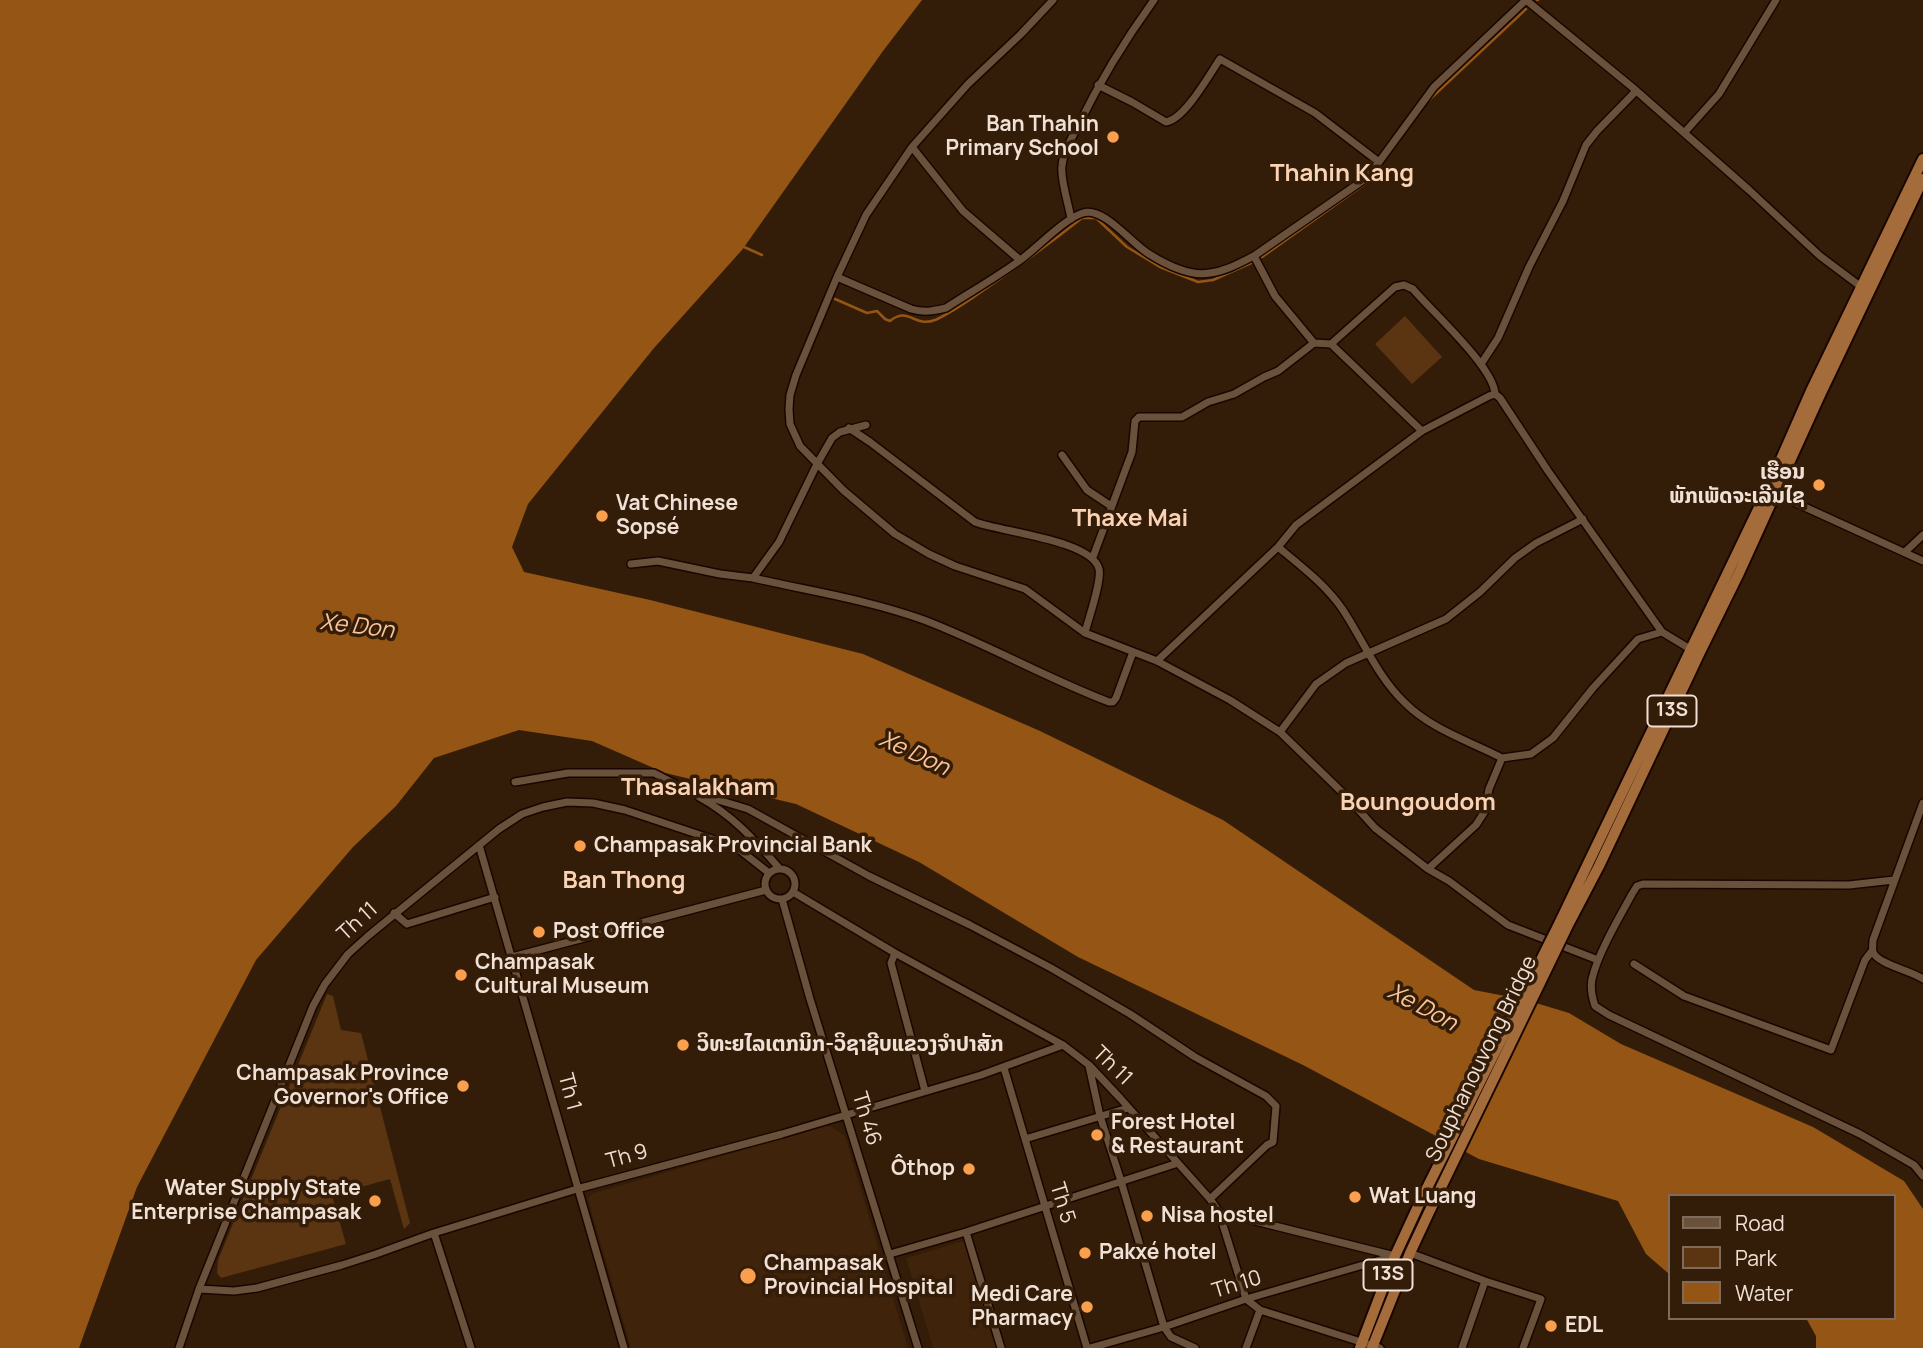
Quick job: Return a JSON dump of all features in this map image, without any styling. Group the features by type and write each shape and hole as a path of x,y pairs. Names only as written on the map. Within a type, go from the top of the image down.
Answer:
{"highway":[{"name":"13S","path":"1865,290 1923,159"},
{"name":"13S","path":"1563,925 1771,492 1811,391 1923,181"},
{"name":"Souphanouvong Bridge","path":"1395,1256 1420,1202 1563,925"},
{"name":"Souphanouvong Bridge","path":"1410,1253 1563,925"},
{"name":"13S","path":"1369,1346 1410,1253"},
{"name":"13S","path":"1369,1346 1395,1256"}],"street":[{"path":"1053,0 968,84 912,146 866,215 837,277 790,395 790,424 800,446 843,491 895,534 955,566 1025,589 1085,633 1157,661 1230,700 1280,732 1375,828 1428,869 1449,881 1508,925 1598,960"},
{"path":"1071,219 1061,176 1065,154 1098,85 1154,0"},
{"path":"837,277 911,309 933,312 946,308 1020,260 1071,219 1093,212 1101,215 1148,253 1191,272 1207,274 1223,270 1254,256 1365,179 1434,87 1526,0 1636,91 1821,257 1865,290"},
{"path":"1684,133 1719,94 1776,0"},
{"path":"1098,85 1166,122 1171,121 1190,101 1220,59 1315,113 1379,162"},
{"path":"1481,364 1498,338 1529,267 1563,201 1586,145 1636,91"},
{"path":"912,146 962,211 1020,260"},
{"path":"1254,256 1275,296 1314,344"},
{"path":"1093,557 1132,452 1135,421 1139,417 1182,417 1208,402 1234,394 1278,371 1314,344 1331,344 1395,287 1404,285 1413,289 1481,364 1495,387 1495,394"},
{"path":"1331,344 1422,431"},
{"path":"1157,661 1278,547 1296,525 1422,431 1495,394"},
{"path":"1495,394 1662,632 1694,652"},
{"path":"753,578 779,542 832,438 849,428 866,425"},
{"path":"849,428 975,522 990,528 1068,545 1093,557 1100,571 1085,633"},
{"path":"1062,455 1087,490 1111,506"},
{"path":"1771,492 1923,561"},
{"path":"1280,732 1316,684 1346,663 1446,619 1480,592 1515,558 1536,543 1583,519"},
{"path":"1905,552 1923,536"},
{"path":"1278,547 1329,592 1387,684 1405,704 1439,729 1502,758 1531,754 1553,738 1593,688 1638,639 1662,632"},
{"path":"631,564 658,561 753,578 895,610 1109,702 1116,698 1133,652"},
{"path":"1428,869 1476,825 1485,811 1489,789 1502,758"},
{"path":"515,782 568,773 654,774 713,805 756,841 779,868"},
{"path":"688,791 748,808 869,876 1062,974 1195,1057 1266,1096 1276,1106 1273,1142 1210,1199"},
{"name":"Th 11","path":"178,1348 199,1289 313,1006 325,984 348,954 394,913 522,814 567,802 593,803 625,810 736,847 769,873"},
{"path":"1634,964 1684,996 1831,1050 1865,960 1872,951 1873,940 1923,803"},
{"name":"Th 1","path":"479,845 624,1348"},
{"path":"779,868 793,875 795,882 793,892 782,899 774,897 766,890 765,883 769,873 779,868"},
{"path":"1894,880 1849,885 1637,886 1598,960 1591,993 1595,1006 1602,1011 1860,1134 1914,1165 1923,1176"},
{"path":"512,957 766,890"},
{"name":"Th 11","path":"793,892 895,953 1063,1045 1089,1065 1219,1212 1246,1299"},
{"path":"394,913 407,924 495,897"},
{"name":"Th 46","path":"782,899 810,999 918,1348"},
{"path":"1872,951 1882,960 1923,979"},
{"path":"895,953 891,964 925,1091"},
{"name":"Th 9","path":"199,1289 233,1291 257,1288 376,1254 577,1189 848,1115 1004,1068 1063,1045"},
{"path":"1089,1065 1100,1116 1164,1327 1171,1337 1195,1348"},
{"name":"Th 5","path":"1004,1068 1089,1348"},
{"path":"1025,1139 1129,1108"},
{"path":"890,1254 1178,1163"},
{"path":"1219,1212 1395,1256"},
{"path":"967,1231 1001,1348"},
{"path":"435,1233 471,1348"},
{"path":"1410,1253 1541,1299 1523,1348"},
{"name":"Th 10","path":"1089,1348 1395,1256"},
{"path":"1462,1348 1485,1281"},
{"path":"1246,1299 1260,1310 1369,1346"},
{"path":"1246,1348 1260,1310"}],"shaded area":[{"name":"Champasak Provincial Hospital","path":"825,1126 832,1127 845,1136 908,1348 631,1348 589,1203 591,1194"},
{"path":"967,1240 999,1348 933,1348 906,1258"}],"green space":[{"path":"1405,316 1442,357 1412,384 1375,344"},
{"path":"327,994 333,996 341,1030 361,1033 410,1223 404,1229 390,1179 332,1195 346,1244 221,1278 217,1273 218,1260"}],"water":[{"name":"Xe Don","path":"0,0 922,0 742,250 654,348 528,504 512,547 524,572 650,600 863,654 1040,731 1223,820 1474,990 1526,1000 1569,1013 1621,1044 1813,1127 1904,1181 1923,1209 1923,1348 1816,1348 1816,1336 1807,1320 1895,1320 1895,1194 1668,1194 1668,1273 1646,1254 1618,1201 1479,1159 1303,1065 1078,957 919,862 796,804 665,773 592,741 519,730 434,758 396,806 353,847 256,960 137,1187 79,1348 0,1348"}],"pier":[{"path":"1514,994 1527,996 1459,1152 1441,1143"}],"waterway":[{"path":"1429,100 1526,9"},
{"path":"1262,257 1369,181 1379,167"},
{"path":"835,299 867,313 877,311 890,321 902,316 928,322 935,320 994,283 1082,218 1096,218 1127,247 1160,267 1198,282 1213,280 1251,263"},
{"path":"744,247 762,255"}],"place":[{"name":"Ban Thahin Primary School","path":"1113,137"},
{"name":"ເຮືອນ ພັກເພັດຈະເລີນໄຊ","path":"1819,485"},
{"name":"Vat Chinese Sopsé","path":"602,516"},
{"name":"Champasak Provincial Bank","path":"580,846"},
{"name":"Post Office","path":"539,932"},
{"name":"Champasak Cultural Museum","path":"461,975"},
{"name":"ວິທະຍໄລເຕກນິກ-ວິຊາຊີບແຂວງຈໍາປາສັກ","path":"683,1045"},
{"name":"Champasak Province Governor's Office","path":"463,1086"},
{"name":"Forest Hotel & Restaurant","path":"1097,1135"},
{"name":"Ôthop","path":"969,1169"},
{"name":"Wat Luang","path":"1355,1197"},
{"name":"Water Supply State Enterprise Champasak","path":"375,1201"},
{"name":"Nisa hostel","path":"1147,1216"},
{"name":"Pakxé hotel","path":"1085,1253"},
{"name":"Champasak Provincial Hospital","path":"748,1276"},
{"name":"Medi Care Pharmacy","path":"1087,1307"},
{"name":"EDL","path":"1551,1326"}],"district":[{"name":"Thahin Kang","path":"1342,174"},
{"name":"Thaxe Mai","path":"1130,519"},
{"name":"Thasalakham","path":"698,788"},
{"name":"Boungoudom","path":"1418,803"},
{"name":"Ban Thong","path":"624,881"}]}
